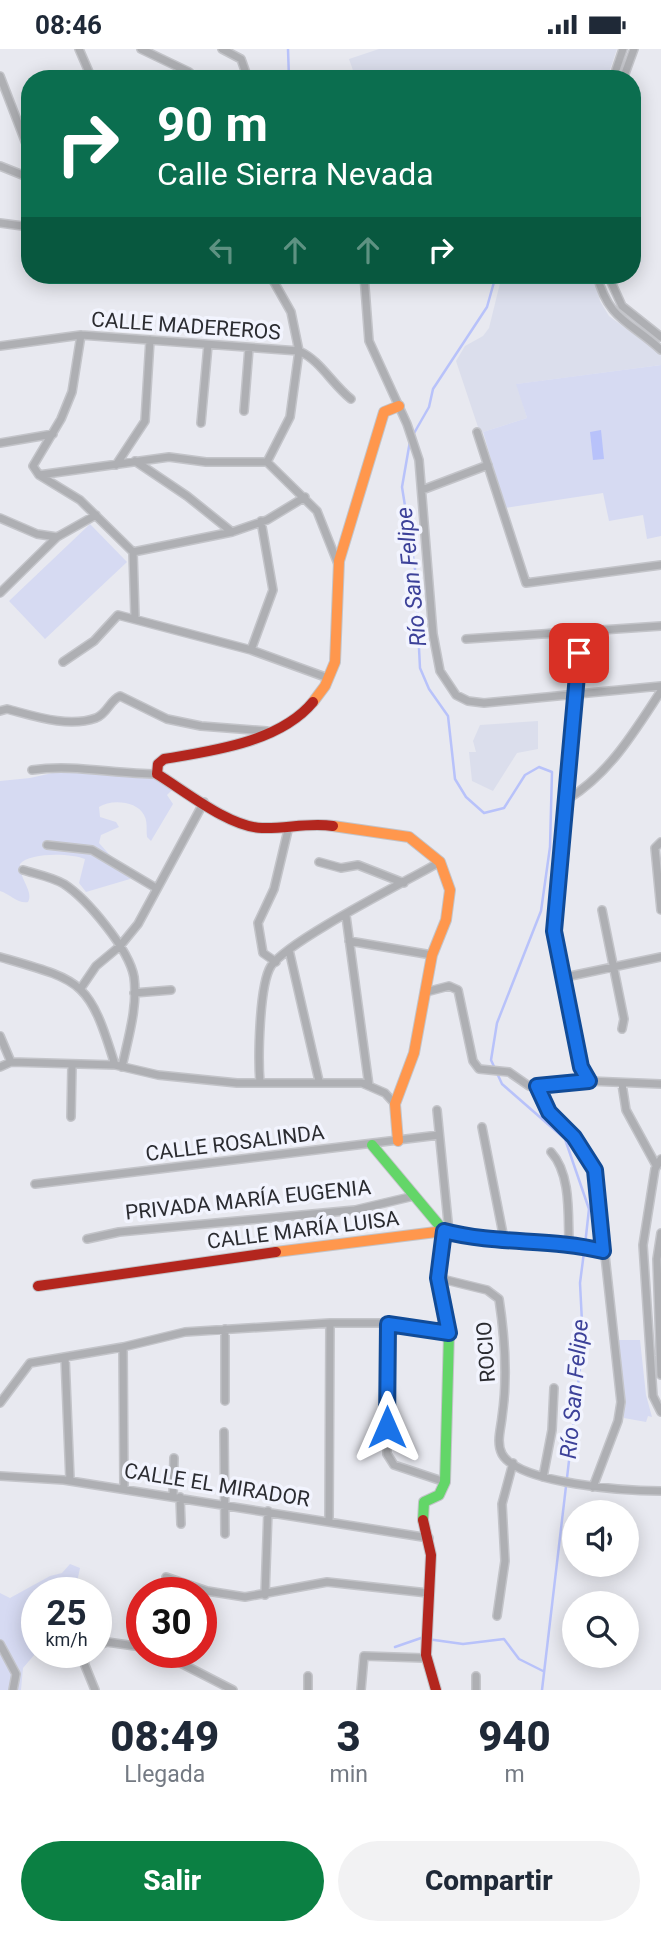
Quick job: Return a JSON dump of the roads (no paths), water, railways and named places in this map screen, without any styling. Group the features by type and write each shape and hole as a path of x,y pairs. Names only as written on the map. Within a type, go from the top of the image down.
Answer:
{"street":[{"path":"79,49 88,70"},
{"path":"141,49 185,70"},
{"path":"222,49 241,59 245,70"},
{"path":"616,70 623,49"},
{"path":"627,70 634,49"},
{"path":"0,76 21,131"},
{"path":"0,166 21,174"},
{"path":"0,223 21,226"},
{"path":"267,462 283,436 290,417 299,351 291,312 275,284"},
{"path":"364,284 369,341 414,442 422,490 433,634 440,671 447,686 462,699 477,703 661,686"},
{"path":"599,284 617,317 661,350"},
{"path":"612,284 622,306 661,337"},
{"path":"81,335 72,392 53,434 33,467 38,475 80,500 133,552 135,617"},
{"name":"CALLE MADEREROS","path":"0,347 81,335 299,351 312,356 332,383 351,398"},
{"path":"116,465 145,421 150,340"},
{"path":"201,423 208,345"},
{"path":"244,411 249,348"},
{"path":"156,774 158,764 163,759 271,731 295,718 312,703 328,678 336,653 338,565 384,412 398,406"},
{"path":"477,432 526,583 661,565"},
{"path":"0,443 53,434"},
{"path":"38,475 169,457 206,462 267,462 317,511 338,565"},
{"path":"135,461 232,532"},
{"path":"422,490 488,465"},
{"path":"133,552 232,532 261,521 304,497"},
{"path":"0,593 57,537 96,515"},
{"path":"0,518 37,534 57,537"},
{"path":"251,650 273,590 261,521"},
{"path":"64,662 94,641 118,615 135,617 251,650 328,678"},
{"path":"466,639 661,627"},
{"path":"581,632 554,931 561,978 581,1067 589,1081"},
{"path":"568,799 594,780 620,753 658,703 661,691"},
{"path":"0,711 7,709 65,722 94,719 106,712 113,699 120,696 167,719 201,726 271,731"},
{"path":"32,770 57,767 114,774 156,774 236,821 261,828 316,824 409,837 440,862 450,890 446,920 432,955 414,1053 395,1104 398,1141"},
{"path":"81,988 96,966 120,946 138,924 204,802"},
{"path":"276,962 263,953 258,923 274,889 289,826"},
{"path":"47,845 92,850 156,888"},
{"path":"658,845 661,909"},
{"path":"319,862 341,868 358,865 404,883"},
{"path":"260,1083 260,1024 270,967 289,950 440,862"},
{"path":"23,870 62,883 82,898 120,946 134,975 134,993 119,1066"},
{"path":"602,910 624,1019 622,1029"},
{"path":"346,916 369,1086"},
{"path":"349,941 432,955"},
{"path":"289,950 319,1081"},
{"path":"0,957 62,975 81,988 98,1014 119,1066"},
{"path":"561,978 661,957"},
{"path":"426,992 450,986 458,990 473,1061 477,1067 505,1071 527,1086 589,1081 661,1084"},
{"path":"134,993 171,990"},
{"path":"0,1036 11,1062"},
{"path":"0,1067 11,1062 119,1066 158,1076 260,1083 362,1083 385,1093 395,1104"},
{"path":"71,1117 72,1065"},
{"path":"622,1084 626,1110 658,1162 645,1224 643,1258 653,1396 661,1412"},
{"path":"537,1086 549,1112 574,1137 595,1170 621,1402 616,1429 593,1487"},
{"path":"436,1690 424,1653 423,1626 431,1555 421,1514 424,1502 439,1495 445,1482 449,1333 438,1278 447,1232 437,1110"},
{"path":"482,1127 504,1239"},
{"name":"CALLE ROSALINDA","path":"35,1184 439,1135"},
{"path":"372,1145 447,1232"},
{"path":"551,1151 560,1162 571,1243"},
{"name":"PRIVADA MARÍA EUGENIA","path":"87,1239 119,1231 355,1210 414,1196"},
{"name":"CALLE MARÍA LUISA","path":"38,1286 129,1269 228,1261 301,1247 447,1232 571,1243 603,1251"},
{"path":"661,1233 657,1259 661,1375"},
{"name":"ROCIO","path":"438,1278 487,1290 499,1299 507,1387 499,1441 502,1455 513,1464"},
{"path":"0,1403 27,1367 34,1362 123,1347 166,1334 330,1323 388,1324 449,1333"},
{"path":"329,1520 330,1323"},
{"path":"388,1324 387,1454 394,1465 445,1482"},
{"path":"225,1329 225,1401"},
{"path":"123,1347 124,1489"},
{"path":"65,1357 70,1481"},
{"path":"543,1478 553,1421 554,1388"},
{"path":"224,1432 225,1534"},
{"path":"174,1458 176,1497 181,1524"},
{"path":"497,1616 505,1561 502,1504 513,1464 543,1478 581,1485 661,1491"},
{"name":"CALLE EL MIRADOR","path":"0,1476 70,1481 429,1538"},
{"path":"265,1595 268,1511"},
{"path":"217,1593 245,1597 327,1582 428,1593"},
{"path":"0,1644 16,1674 13,1690"},
{"path":"361,1690 364,1656 424,1653"},
{"path":"86,1668 95,1690"},
{"path":"190,1668 233,1690"},
{"path":"308,1676 308,1690"},
{"path":"476,1690 477,1676"}],"water":[{"path":"601,430 604,459 593,460 590,432"}],"waterway":[{"path":"288,49 289,70"},
{"path":"413,435 429,407 433,389 487,307 493,284"},
{"name":"Río San Felipe","path":"410,441 402,487 415,569 420,668 429,689 448,716 455,779 466,797 484,813 504,808 525,775 539,767 552,772 550,847 541,911 497,1023 491,1060 502,1084 565,1139 589,1209 585,1245"},
{"name":"Río San Felipe","path":"542,1690 583,1342 580,1283 584,1252"},
{"path":"395,1647 421,1638"},
{"path":"427,1639 463,1644 504,1639 519,1659 543,1671"}]}
